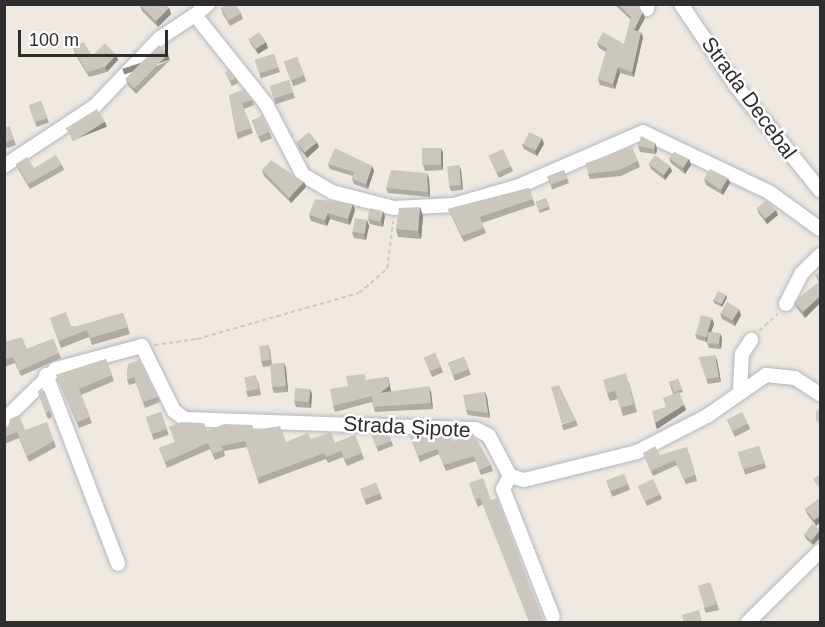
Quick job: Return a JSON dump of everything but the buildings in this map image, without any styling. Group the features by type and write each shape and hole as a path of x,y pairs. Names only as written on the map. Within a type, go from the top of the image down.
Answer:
{"street":[{"path":"4,166 95,106 160,38 208,4"},
{"name":"Strada Decebal","path":"681,4 736,86 820,190"},
{"path":"195,15 266,104 303,175 332,192 394,208 477,201 643,132 769,192 820,230"},
{"path":"786,304 801,274 820,255"},
{"path":"740,389 742,354 751,340"},
{"path":"4,420 46,375 90,357 142,346"},
{"name":"Strada Șipote","path":"142,346 174,411 185,419 476,429 489,436 510,476"},
{"path":"553,617 504,489 510,476 545,476 637,452 707,416 740,389 766,375 782,374 820,394"},
{"path":"46,375 118,564"},
{"path":"748,622 820,551"}],"path":[{"path":"142,346 197,339 360,293 387,269 394,208"},
{"path":"751,340 786,304"}]}
